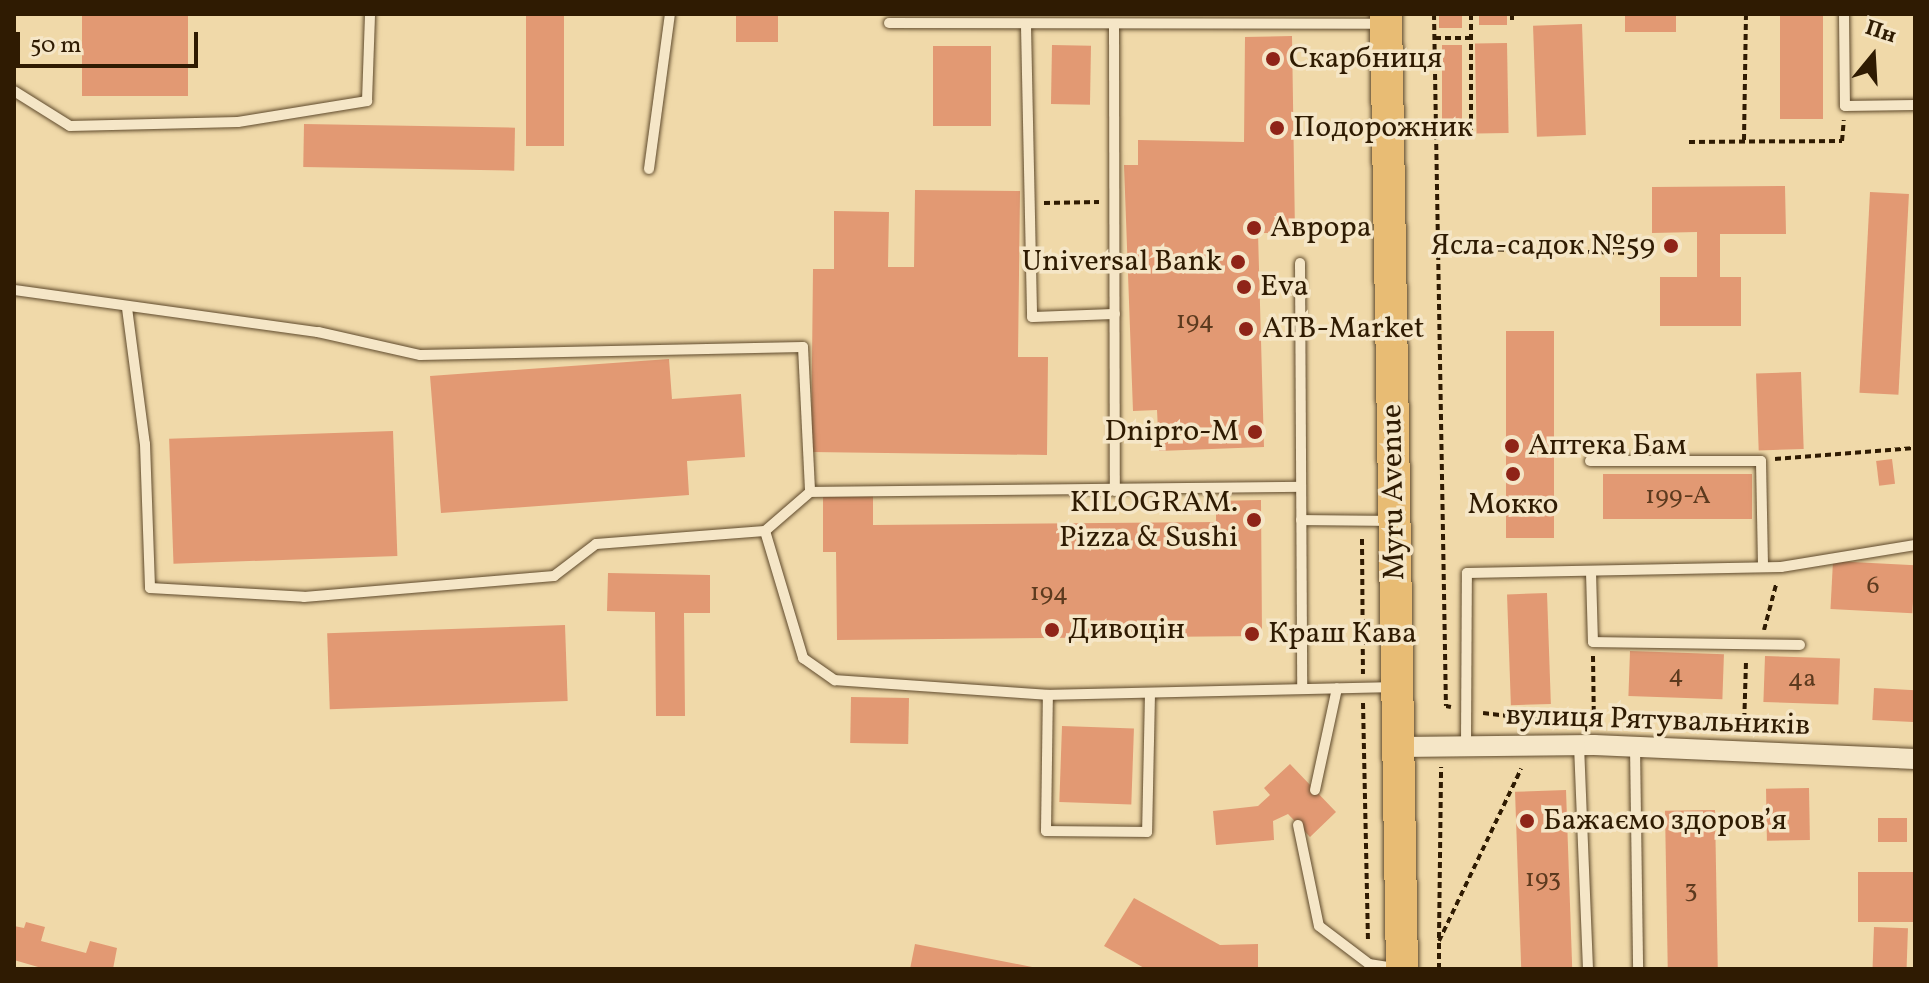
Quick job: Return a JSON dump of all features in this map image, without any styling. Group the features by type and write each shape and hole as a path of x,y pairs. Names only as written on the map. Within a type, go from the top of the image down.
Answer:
{"main road":[{"name":"Myru Avenue","path":"1386,19 1399,686 1401,969"}],"street":[{"name":"вулиця Рятувальників","path":"1399,747 1466,744 1635,746 1744,756 1915,759"}],"lane":[{"path":"14,91 70,126 238,122 367,101 370,14"},
{"path":"649,169 670,14"},
{"path":"1844,14 1845,106 1915,105"},
{"path":"889,23 1026,26 1386,19"},
{"path":"1114,25 1115,491"},
{"path":"1026,26 1032,317 1115,314"},
{"path":"1300,263 1302,689"},
{"path":"14,290 318,332 420,355 803,347 810,492"},
{"path":"127,308 145,444 150,588 304,597 554,576 596,544 765,531 810,492 1301,487"},
{"path":"1590,461 1761,461 1763,567"},
{"path":"1301,520 1394,521"},
{"path":"765,531 803,658 835,680 1048,695 1399,686"},
{"path":"1466,744 1467,573 1781,567 1915,545"},
{"path":"1591,572 1593,642 1800,645"},
{"path":"1315,790 1337,688"},
{"path":"1048,695 1046,831 1147,832 1150,693"},
{"path":"1586,745 1588,969"},
{"path":"1635,746 1638,969"},
{"path":"1298,825 1319,926 1369,964 1401,969"}],"path":[{"path":"1434,14 1446,706"},
{"path":"1471,14 1471,135"},
{"path":"1744,140 1746,14"},
{"path":"1435,38 1471,38"},
{"path":"1689,142 1842,141 1845,106"},
{"path":"1030,203 1115,201"},
{"path":"1438,248 1627,253"},
{"path":"1761,461 1915,448"},
{"path":"1362,520 1369,964"},
{"path":"1760,644 1781,567"},
{"path":"1586,745 1593,642"},
{"path":"1744,756 1746,644"},
{"path":"1439,969 1441,745"},
{"path":"1439,941 1520,769 1535,769"}],"building":[{"path":"82,14 188,14 188,96 82,96"},
{"path":"526,14 564,14 564,146 526,146"},
{"path":"736,14 778,14 778,42 736,42"},
{"path":"1439,14 1462,14 1462,28 1439,28"},
{"path":"1479,14 1507,14 1507,25 1479,25"},
{"path":"1625,14 1676,14 1676,32 1625,32"},
{"path":"1780,14 1823,14 1823,119 1780,119"},
{"path":"1582,24 1586,135 1537,137 1533,26"},
{"path":"1292,36 1295,233 1258,233 1264,447 1159,451 1157,410 1133,411 1124,165 1138,165 1138,140 1244,142 1245,37"},
{"path":"1507,43 1509,133 1477,134 1475,44"},
{"path":"1052,45 1091,46 1090,105 1051,104"},
{"path":"1442,45 1462,45 1462,134 1442,134"},
{"path":"933,46 991,46 991,126 933,126"},
{"path":"304,124 515,128 514,171 303,167"},
{"path":"1785,186 1786,234 1720,234 1720,277 1741,277 1741,326 1660,326 1660,277 1697,277 1697,232 1652,233 1652,187"},
{"path":"915,190 1020,191 1018,357 1048,357 1047,455 811,452 813,269 834,269 834,211 889,212 888,267 914,267"},
{"path":"1870,192 1909,194 1898,395 1859,393"},
{"path":"1506,331 1554,331 1554,538 1506,538"},
{"path":"669,359 672,399 741,394 745,457 687,461 689,495 441,513 430,376"},
{"path":"1801,372 1804,449 1759,451 1756,374"},
{"path":"393,431 397,556 173,564 169,439"},
{"path":"1892,459 1895,484 1879,486 1876,461"},
{"path":"1603,474 1752,474 1752,519 1603,519"},
{"path":"873,496 873,525 1216,522 1216,501 1261,500 1262,636 837,640 836,552 823,552 823,497"},
{"path":"1833,561 1915,565 1912,613 1830,609"},
{"path":"608,573 710,575 710,613 684,613 685,716 656,716 655,612 607,611"},
{"path":"1547,593 1551,704 1511,705 1507,594"},
{"path":"565,625 568,701 330,709 327,633"},
{"path":"1630,651 1724,654 1722,699 1628,696"},
{"path":"1765,656 1840,659 1838,705 1763,702"},
{"path":"1874,688 1915,690 1913,722 1872,720"},
{"path":"851,697 909,698 908,744 850,743"},
{"path":"1062,726 1134,729 1131,804 1059,802"},
{"path":"1290,764 1336,812 1310,837 1288,814 1273,821 1274,840 1216,845 1213,811 1258,806 1270,795 1264,788"},
{"path":"1809,788 1810,840 1767,841 1766,789"},
{"path":"1566,790 1572,969 1521,969 1515,792"},
{"path":"1715,810 1718,969 1668,969 1665,811"},
{"path":"1878,818 1907,818 1907,842 1878,842"},
{"path":"1858,872 1915,872 1915,922 1858,922"},
{"path":"1134,898 1220,945 1258,944 1258,969 1146,969 1104,946"},
{"path":"26,922 45,927 41,941 86,953 90,941 117,948 113,969 45,969 14,960 14,926 24,928"},
{"path":"1874,927 1908,928 1907,969 1873,969"},
{"path":"915,944 1037,968 1037,969 910,969"}],"place":[{"name":"Скарбниця","path":"1273,59"},
{"name":"Подорожник","path":"1277,128"},
{"name":"Аврора","path":"1254,228"},
{"name":"Ясла-садок №59","path":"1671,246"},
{"name":"Universal Bank","path":"1238,262"},
{"name":"Eva","path":"1244,287"},
{"name":"ATB-Market","path":"1246,329"},
{"name":"Dnipro-M","path":"1255,432"},
{"name":"Аптека Бам","path":"1512,446"},
{"name":"Мокко","path":"1513,474"},
{"name":"KILOGRAM. Pizza & Sushi","path":"1254,520"},
{"name":"Дивоцін","path":"1052,630"},
{"name":"Краш Кава","path":"1252,634"},
{"name":"Бажаємо здоров’я","path":"1527,821"}]}
